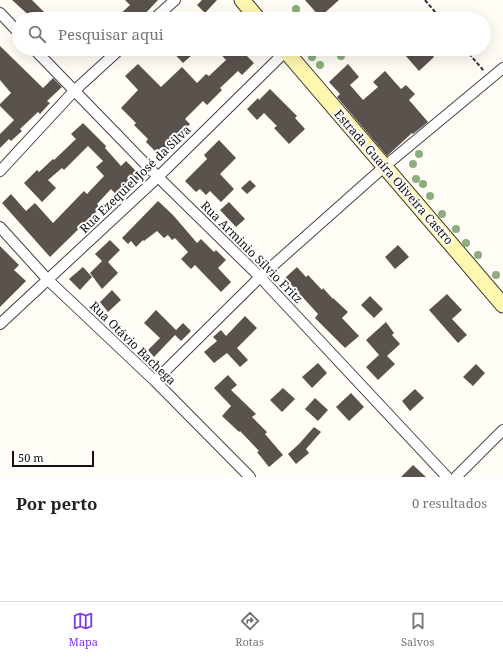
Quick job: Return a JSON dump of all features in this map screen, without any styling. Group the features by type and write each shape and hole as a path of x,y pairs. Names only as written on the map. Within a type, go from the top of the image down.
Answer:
{"street":[{"path":"162,12 175,0"},
{"path":"242,0 252,12"},
{"path":"0,14 12,26"},
{"name":"Rua Arminio Sílvio Fritz","path":"41,56 158,177 260,277 447,477"},
{"path":"0,171 74,91 112,56"},
{"name":"Rua Ezequiel José da Silva","path":"0,324 158,177 279,56"},
{"name":"Estrada Guaíra Oliveira Castro","path":"290,56 503,305"},
{"path":"156,381 260,277 385,166 503,68"},
{"name":"Rua Otávio Bachega","path":"0,227 48,280 156,381 250,477"},
{"path":"456,477 503,430"}],"path":[{"path":"425,0 434,12"},
{"path":"471,56 490,79"}],"building":[{"path":"12,0 32,0 44,12 25,12"},
{"path":"125,0 158,0 147,12 122,12 130,5"},
{"path":"202,0 217,0 206,12 197,5"},
{"path":"305,0 339,0 326,12 316,12"},
{"path":"0,46 43,88 53,78 62,87 47,101 50,103 40,114 38,112 20,129 22,131 11,141 9,139 0,148 0,134 14,120 0,106 0,104 11,93 0,80"},
{"path":"176,56 191,56 183,63"},
{"path":"222,56 247,56 254,63 242,75 238,71 220,88 222,90 207,105 203,101 185,119 190,124 175,139 177,142 167,152 162,147 156,152 146,142 148,139 134,125 136,123 121,108 138,90 125,76 138,64 161,87 182,67 197,83 206,74 209,76 226,60"},
{"path":"406,56 433,56 434,57 419,71"},
{"path":"348,64 359,77 350,85 363,100 378,87 373,82 385,71 401,89 406,85 415,94 409,100 428,122 413,134 412,133 387,156 337,97 340,94 329,82"},
{"path":"270,89 297,116 295,118 305,129 289,144 274,128 277,126 264,113 257,120 247,109"},
{"path":"83,123 106,146 105,148 121,166 126,161 142,177 119,198 111,189 97,204 100,208 50,257 2,203 11,194 26,211 35,203 53,223 84,191 87,194 104,176 96,167 103,161 88,146 64,170 62,168 48,180 56,188 42,202 24,183 37,170 39,172 53,159 54,160 76,139 71,134"},
{"path":"219,140 236,158 220,174 234,189 221,202 210,191 206,195 200,189 196,192 185,181 207,159 204,155"},
{"path":"250,180 256,186 247,194 241,188"},
{"path":"158,201 173,215 197,243 201,239 214,252 216,250 226,260 218,268 231,282 221,292 195,265 191,269 181,259 188,252 175,238 172,240 168,235 164,238 157,231 144,241 143,240 136,247 131,241 128,244 122,238"},
{"path":"229,202 245,219 236,227 220,210"},
{"path":"110,240 120,250 108,262 118,273 102,289 90,273 102,261 95,254"},
{"path":"398,245 409,257 395,269 385,257"},
{"path":"0,246 19,265 14,270 26,281 0,307"},
{"path":"83,267 92,277 80,290 69,279"},
{"path":"297,267 306,277 308,275 322,290 323,288 348,312 342,318 359,336 345,348 315,318 318,314 285,278"},
{"path":"112,290 121,300 108,312 100,302"},
{"path":"447,294 462,310 452,319 467,335 458,343 429,310"},
{"path":"370,296 383,309 374,318 361,305"},
{"path":"156,310 176,330 183,323 191,331 181,341 175,335 154,357 148,350 160,338 144,323"},
{"path":"245,316 257,328 237,348 248,360 240,367 227,353 214,363 204,352 217,341 213,337 221,330 226,336"},
{"path":"386,322 394,333 392,335 400,344 387,356 395,364 378,380 366,367 379,355 366,340"},
{"path":"318,363 327,373 312,388 302,377"},
{"path":"476,364 485,373 473,386 463,377"},
{"path":"228,375 237,385 231,390 256,414 252,417 267,432 265,434 283,455 269,467 257,452 259,451 240,431 239,432 222,416 231,406 214,388"},
{"path":"283,388 295,399 282,412 270,400"},
{"path":"415,389 424,398 410,411 402,401"},
{"path":"351,393 364,407 349,421 336,407"},
{"path":"315,398 328,410 318,421 305,409"},
{"path":"314,427 321,432 306,449 309,453 296,464 288,454"},
{"path":"413,465 426,477 401,477"}]}
